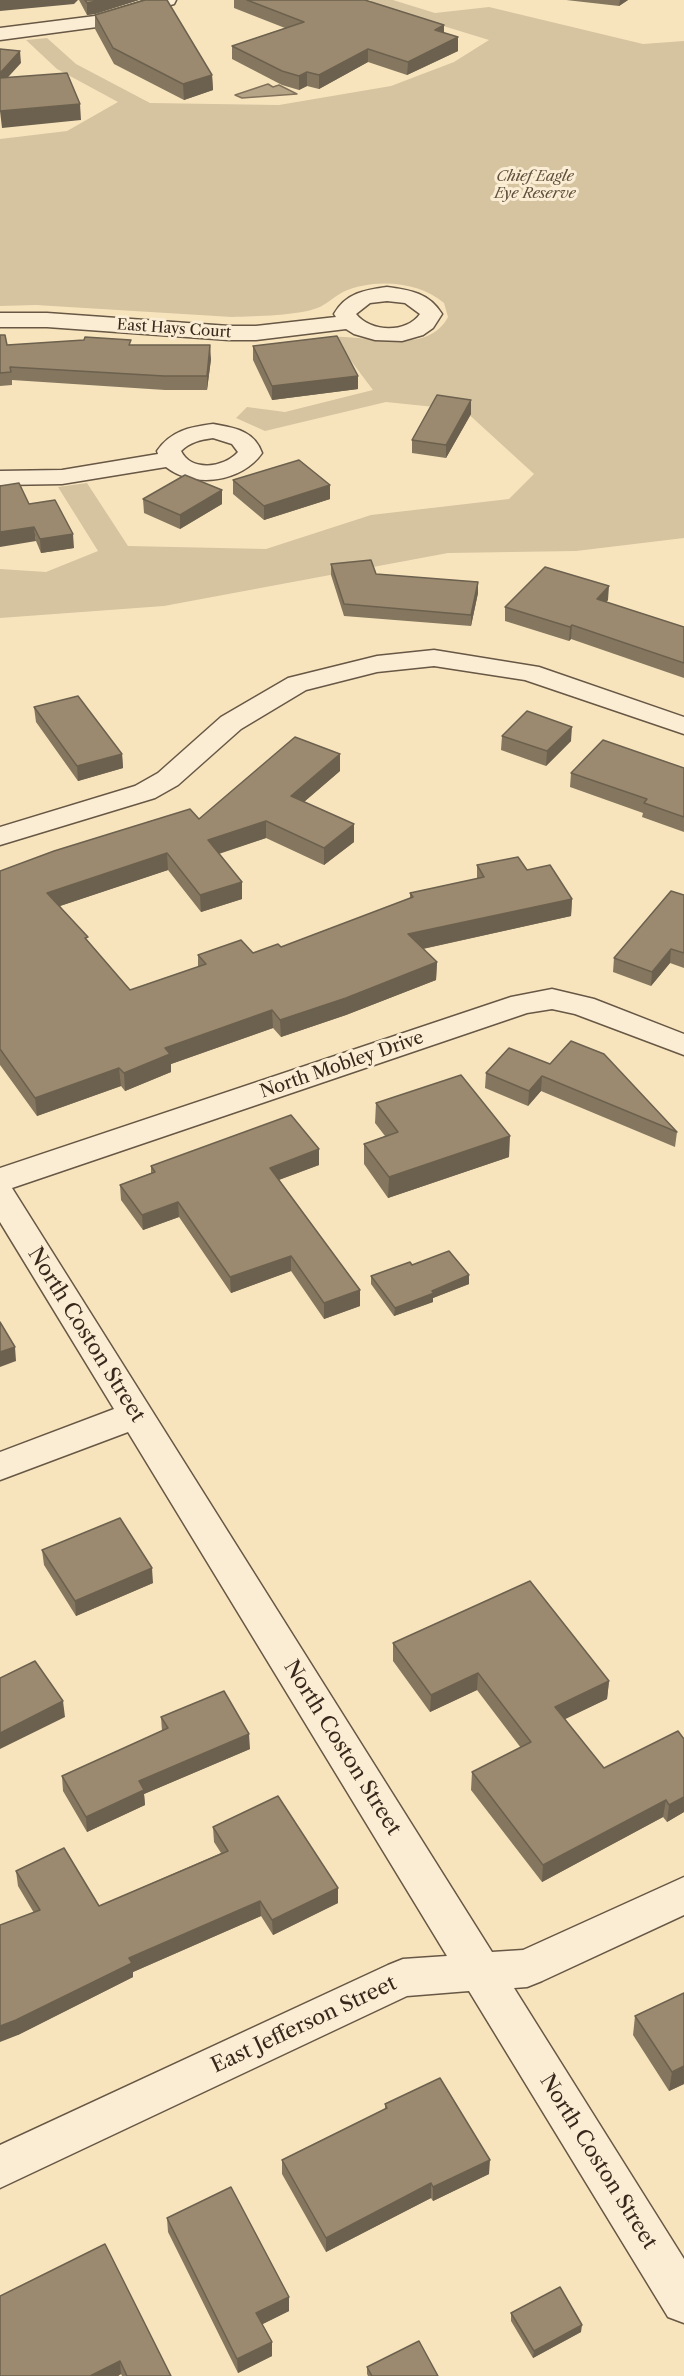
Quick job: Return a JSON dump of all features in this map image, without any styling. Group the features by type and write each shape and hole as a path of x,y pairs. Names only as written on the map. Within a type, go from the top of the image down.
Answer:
{"street":[{"path":"0,34 97,21 167,0"},
{"name":"East Hays Court","path":"0,320 47,320 229,333 256,333 348,322"},
{"path":"0,478 62,477 170,459"},
{"path":"0,836 145,792 168,779 231,723 297,684 377,664 434,658 530,673 684,726"},
{"name":"North Mobley Drive","path":"0,1179 522,1004 552,999 583,1006 684,1045"},
{"name":"North Coston Street","path":"0,1195 684,2301"},
{"path":"0,1466 135,1415"},
{"name":"East Jefferson Street","path":"0,2167 403,1978 527,1968 684,1895"}],"green space":[{"name":"Chief Eagle Eye Reserve","path":"370,0 393,0 435,13 489,7 643,44 684,41 684,538 576,551 448,553 164,606 0,618 0,569 46,572 98,551 58,487 87,483 128,546 266,549 371,515 509,499 534,474 464,410 386,402 265,431 236,418 247,407 285,412 373,390 333,337 396,341 426,336 439,329 448,317 444,303 422,290 395,284 368,285 343,292 311,310 289,314 232,317 36,305 0,306 0,139 67,131 118,102 57,69 26,40 47,38 76,64 150,103 279,105 391,86 454,62 489,40 375,5"}],"shaded area":[{"path":"268,84 273,87 279,85 297,94 242,98 235,95"}],"building":[{"path":"85,0 101,0 87,3"},
{"path":"145,0 167,0 212,75 183,84 113,48 95,15"},
{"path":"247,0 365,0 444,25 435,30 458,37 408,62 368,49 319,75 307,72 299,76 282,71 232,46 304,22"},
{"path":"0,49 20,51 0,73"},
{"path":"67,73 80,104 0,111 0,78"},
{"path":"0,335 5,335 7,345 84,340 85,337 131,340 129,345 210,345 207,376 164,376 10,367 11,372 0,373"},
{"path":"337,336 358,376 272,386 253,346"},
{"path":"437,395 471,400 446,445 412,440"},
{"path":"299,460 330,485 264,506 233,480"},
{"path":"185,475 222,490 180,515 143,499"},
{"path":"19,483 29,504 55,500 73,534 40,539 34,527 0,532 0,486"},
{"path":"371,560 376,574 478,582 471,615 344,604 331,564"},
{"path":"545,567 609,586 597,599 684,627 684,663 572,625 570,627 505,607"},
{"path":"78,696 122,754 77,766 34,707"},
{"path":"527,711 572,727 547,751 502,736"},
{"path":"295,737 340,754 291,796 354,824 324,848 266,821 208,840 242,882 200,895 167,853 47,893 88,937 85,938 130,990 206,964 198,955 241,940 253,953 278,944 281,947 413,897 410,893 484,877 477,865 518,857 527,870 550,865 572,899 408,934 437,962 346,998 280,1020 272,1010 165,1048 170,1054 124,1073 119,1068 35,1098 0,1049 0,871 54,851 190,809 199,819"},
{"path":"603,740 684,768 684,817 644,803 647,799 571,773"},
{"path":"671,891 684,895 684,953 671,949 652,972 614,958"},
{"path":"571,1041 604,1054 677,1132 542,1076 529,1091 486,1073 509,1048 550,1064"},
{"path":"461,1075 510,1136 389,1177 364,1144 398,1132 376,1103"},
{"path":"291,1115 319,1149 270,1168 360,1290 324,1303 291,1256 230,1277 178,1202 142,1215 120,1185 155,1172 151,1166"},
{"path":"449,1251 469,1275 432,1291 434,1293 395,1308 371,1276 410,1262 412,1265"},
{"path":"0,1322 15,1347 0,1352"},
{"path":"120,1518 152,1568 75,1601 42,1550"},
{"path":"530,1581 609,1681 555,1707 604,1768 678,1731 684,1739 684,1797 669,1805 666,1800 543,1865 472,1772 531,1742 478,1673 431,1695 393,1643"},
{"path":"35,1661 63,1701 0,1733 0,1678"},
{"path":"224,1691 249,1734 139,1781 144,1790 86,1817 62,1776 168,1728 161,1717"},
{"path":"278,1796 338,1888 272,1920 260,1901 129,1958 132,1963 0,2026 0,1925 40,1910 16,1871 64,1848 99,1906 228,1851 213,1827"},
{"path":"684,1993 684,2066 672,2072 635,2016"},
{"path":"440,2078 490,2160 433,2187 431,2183 326,2238 282,2160 387,2108 385,2104"},
{"path":"231,2187 289,2297 256,2313 272,2342 237,2359 167,2218"},
{"path":"105,2244 171,2376 127,2376 120,2361 90,2376 0,2376 0,2296"},
{"path":"560,2287 582,2325 534,2351 511,2313"},
{"path":"419,2341 438,2376 372,2376 367,2367"}]}
